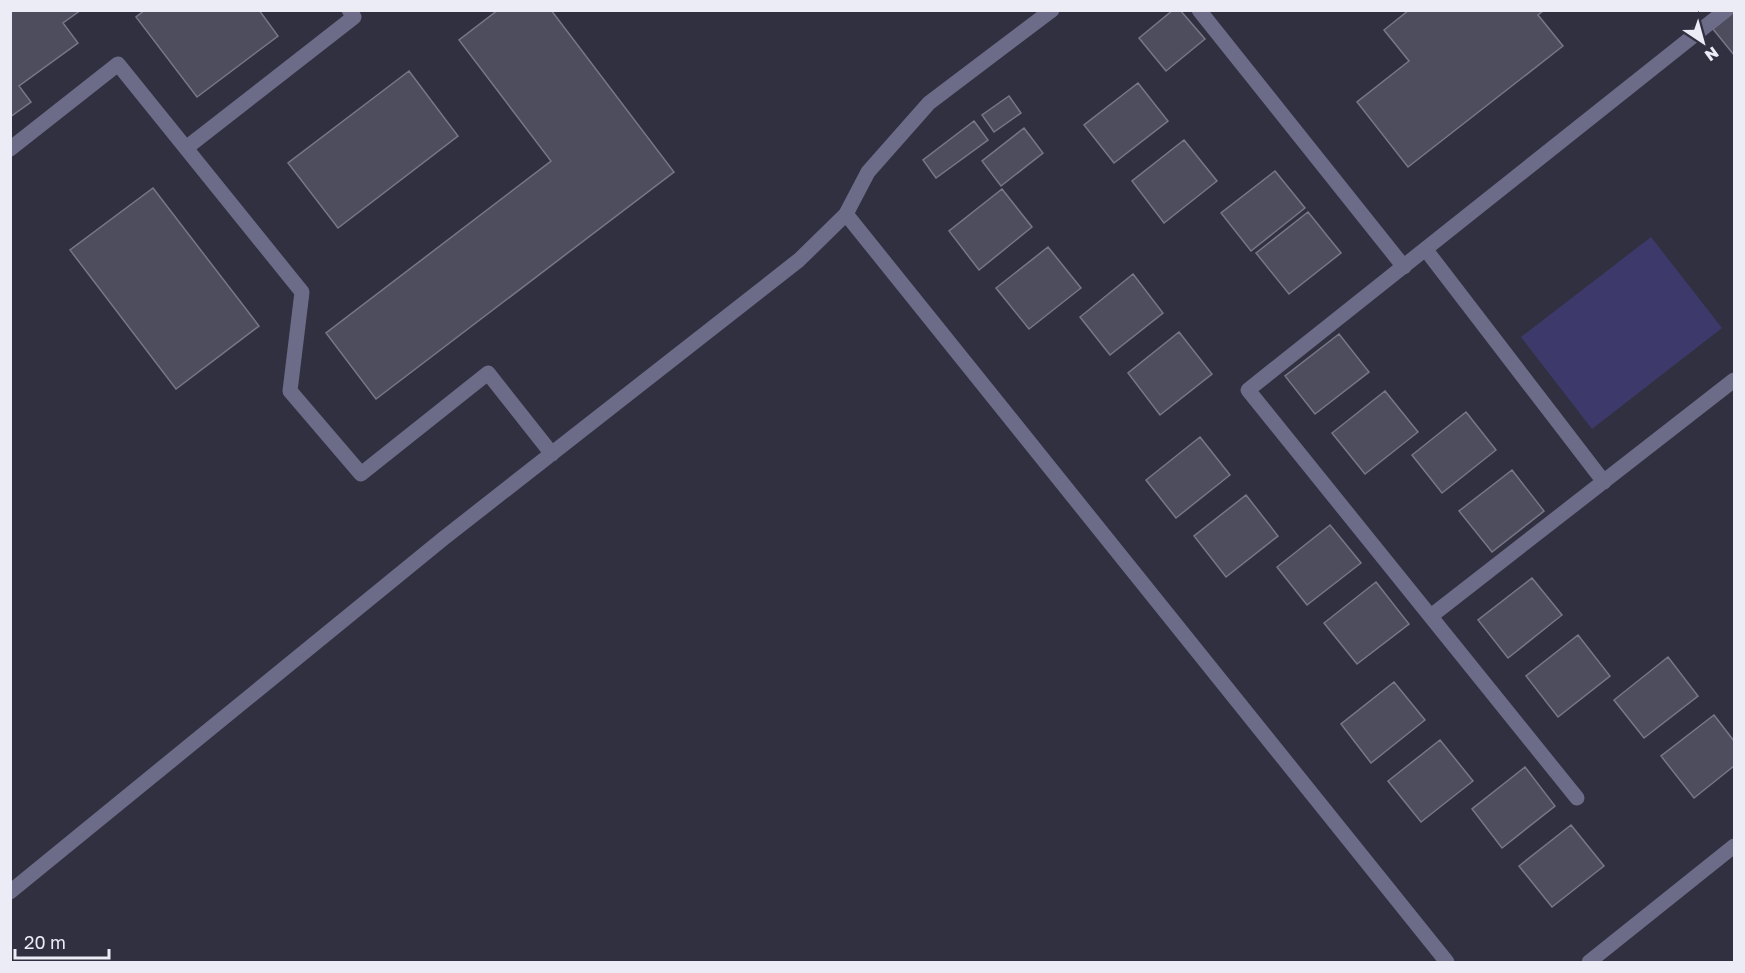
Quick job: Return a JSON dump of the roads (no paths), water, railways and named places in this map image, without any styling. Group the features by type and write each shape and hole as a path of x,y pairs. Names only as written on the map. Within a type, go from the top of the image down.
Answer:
{"street":[{"path":"186,148 354,17 349,10"},
{"path":"10,892 435,546 799,260 846,214 868,172 929,103 1052,10"},
{"path":"1199,10 1404,267"},
{"path":"1577,798 1248,390 1726,10"},
{"path":"10,149 118,64 302,292 290,391 361,474 488,373 552,454"},
{"path":"846,214 1447,963"},
{"path":"1426,250 1604,482"},
{"path":"1431,616 1734,380"},
{"path":"1589,963 1734,846"}]}
